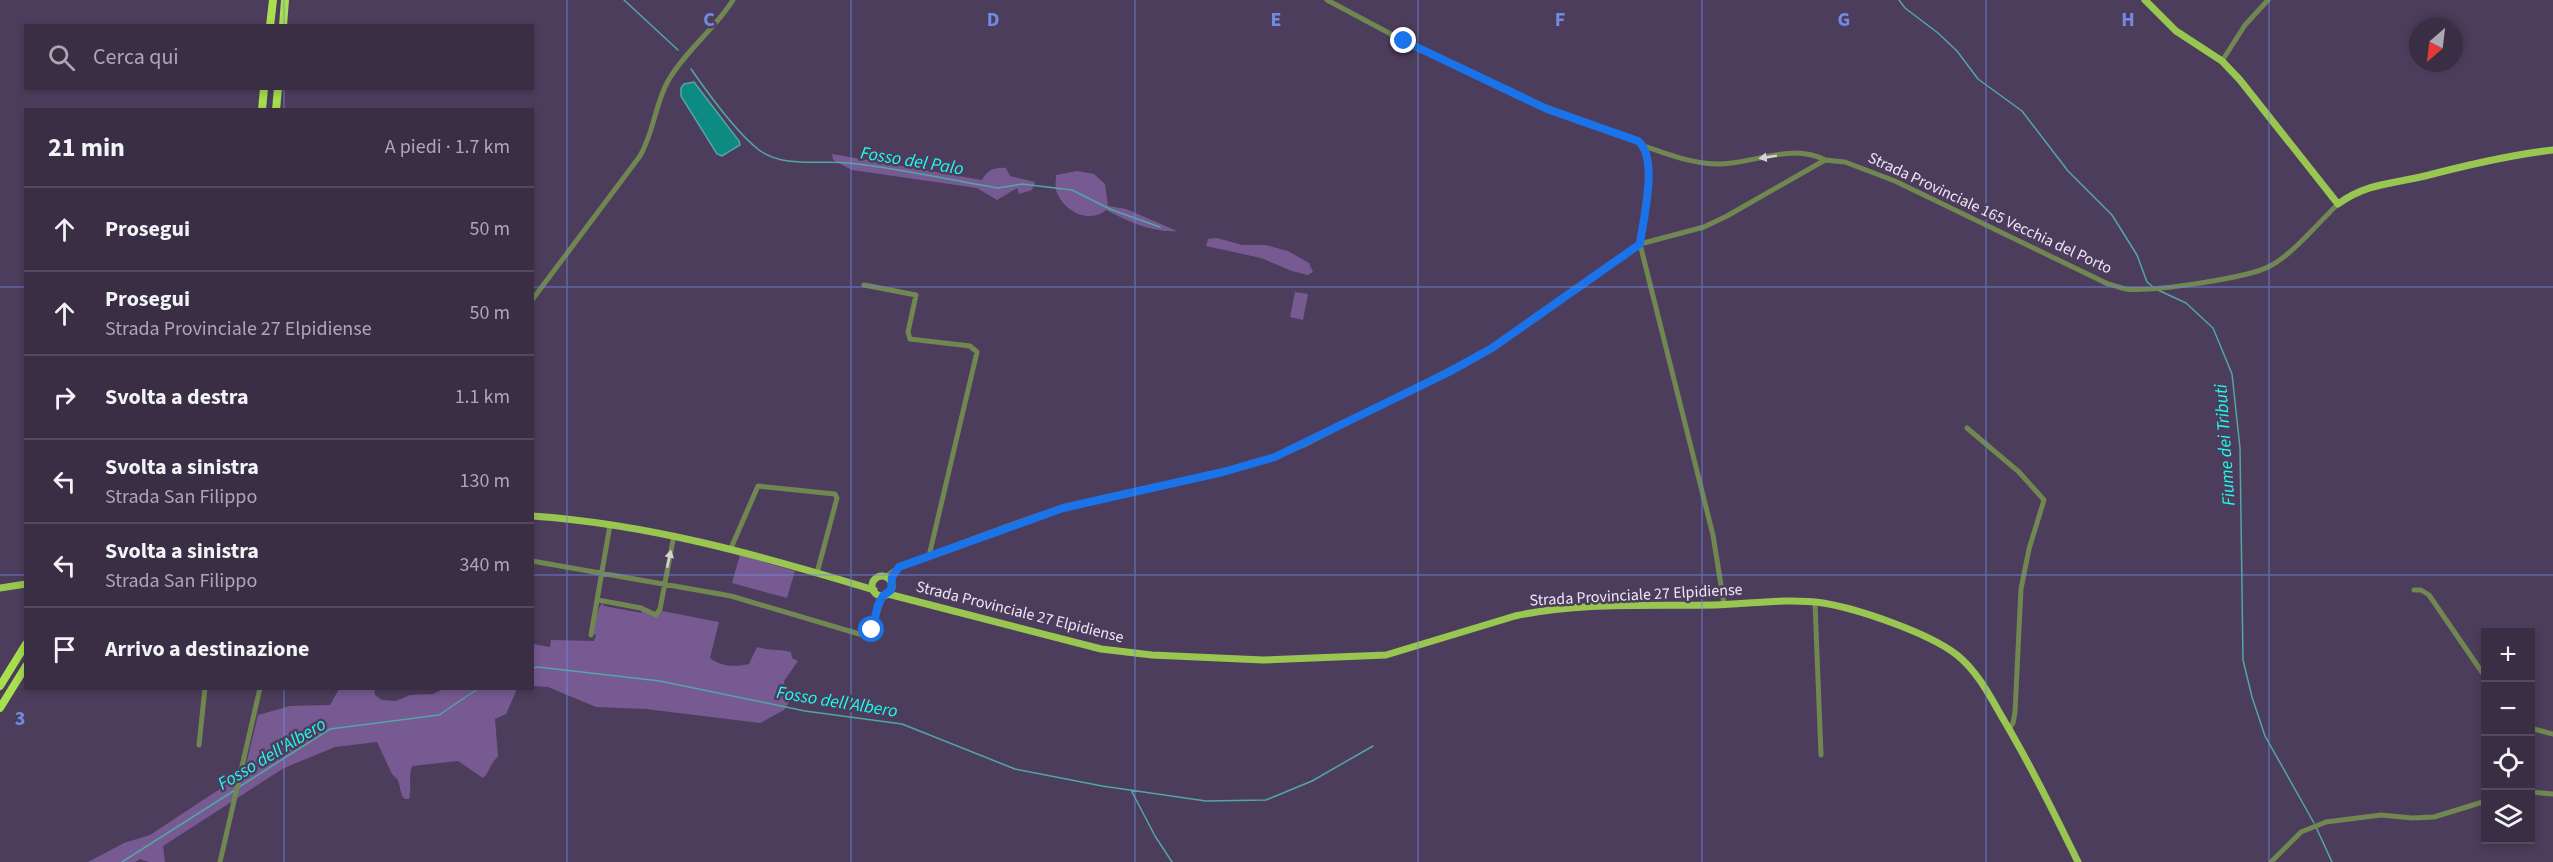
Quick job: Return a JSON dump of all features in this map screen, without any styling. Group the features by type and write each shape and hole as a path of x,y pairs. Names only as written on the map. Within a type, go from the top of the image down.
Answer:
{"highway":[{"path":"270,24 273,0"},
{"path":"283,24 285,0"},
{"path":"262,108 264,90"},
{"path":"276,108 278,90"},
{"path":"0,686 24,647"},
{"path":"0,708 24,669"}],"main road":[{"path":"2145,0 2176,31 2222,61 2240,80 2338,204"},
{"name":"Strada Provinciale 165 Vecchia del Porto","path":"2338,204 2375,184 2405,180 2520,154 2553,150"},
{"name":"Strada Provinciale 27 Elpidiense","path":"534,516 674,535 731,548 852,583 884,589"},
{"name":"Strada Provinciale 27 Elpidiense","path":"852,583 875,580 884,589 899,597 1110,651 1263,660 1386,655 1515,616 1536,612 1624,606 1815,603 1855,611 1941,644 1959,656 1973,671 2043,789 2078,862"},
{"path":"0,588 24,584"}],"street":[{"path":"534,297 640,156 669,79 733,0"},
{"name":"Strada Provinciale 165 Vecchia del Porto","path":"1327,0 1404,41 1519,97 1638,141 1644,146 1682,159 1715,164 1801,153 1825,160 1845,162 1895,181 2108,284 2125,289 2166,287 2242,276 2270,267 2287,255 2338,204"},
{"path":"2222,61 2245,25 2268,0"},
{"path":"1644,146 1649,175 1640,244 1713,535 1724,604"},
{"path":"534,561 731,596 866,636 872,630 884,589 899,567 1063,508 1240,468 1304,445 1492,348 1640,244 1704,227 1825,160"},
{"path":"864,285 916,295 908,332 908,337 912,340 970,346 977,352 929,556"},
{"path":"1967,428 2019,472 2044,500 2025,568 2013,723 2009,729"},
{"path":"731,548 758,486 835,494 837,498 818,573"},
{"path":"591,635 610,525"},
{"path":"597,600 641,608 656,615 660,609 674,535"},
{"path":"2414,590 2421,590 2429,596 2481,671"},
{"path":"1815,603 1821,755"},
{"path":"199,745 205,690"},
{"path":"220,862 260,690"},
{"path":"2535,730 2553,735"},
{"path":"2535,792 2553,794"},
{"path":"2271,862 2296,837 2320,824 2381,815 2412,818 2434,817 2481,803"}],"shaded area":[{"path":"694,82 739,141 740,145 722,156 717,154 681,96 681,88 684,84"},
{"path":"832,154 982,180 992,170 1006,168 1010,176 1035,182 1032,190 1019,194 1017,188 997,200 977,188 852,170 833,160"},
{"path":"1077,171 1094,174 1105,184 1108,206 1126,209 1177,231 1150,228 1106,210 1091,216 1076,213 1059,197 1056,190 1056,175"},
{"path":"1217,238 1242,245 1265,245 1288,251 1309,263 1313,272 1308,275 1261,258 1206,246 1208,239"},
{"path":"1295,292 1308,294 1303,320 1290,317"},
{"path":"740,555 795,571 787,598 732,583"},
{"path":"602,603 604,606 642,613 641,610 657,617 662,611 719,622 710,658 723,665 749,664 757,647 791,652 792,658 798,661 784,681 785,689 794,695 784,710 760,723 646,709 596,707 548,687 534,686 534,644 550,647 551,640 594,641 596,635 593,634 598,610"},
{"path":"338,690 374,690 375,695 382,700 396,701 410,695 433,694 442,690 517,690 506,714 495,719 498,757 483,778 458,761 412,766 409,799 405,799 398,780 392,774 377,742 335,747 284,768 163,846 165,862 149,862 140,859 135,862 88,862 124,843 150,835 244,773 258,715 290,706 330,705"}],"waterway":[{"name":"Fosso del Palo","path":"624,0 678,50"},
{"name":"Fiume dei Tributi","path":"1899,0 1905,8 1957,51 1978,79 2022,111 2068,171 2112,215 2137,255 2147,282 2152,286"},
{"name":"Fosso del Palo","path":"691,69 732,123 750,143 769,156 791,161 867,165 998,188 1022,184 1072,190 1112,210 1160,227"},
{"name":"Fiume dei Tributi","path":"2158,290 2186,303 2213,328 2232,374 2240,448 2243,660 2265,736 2314,823"},
{"name":"Fosso dell'Albero","path":"534,668 660,681 805,711 902,724 1015,769 1102,786 1206,801 1266,800 1312,781 1373,746"},
{"name":"Fosso dell'Albero","path":"239,787 330,729 439,715 476,690"},
{"name":"Fosso dell'Albero","path":"122,862 235,790"},
{"name":"Fosso dell'Albero","path":"1131,790 1155,836 1172,862"},
{"name":"Fiume dei Tributi","path":"2316,827 2332,862"}],"route":[{"path":"872,630 878,605 883,596 891,590 892,577 899,567 1063,508 1258,463 1304,445 1492,348 1640,244 1649,175 1644,146 1638,141 1519,97 1404,41"}]}
